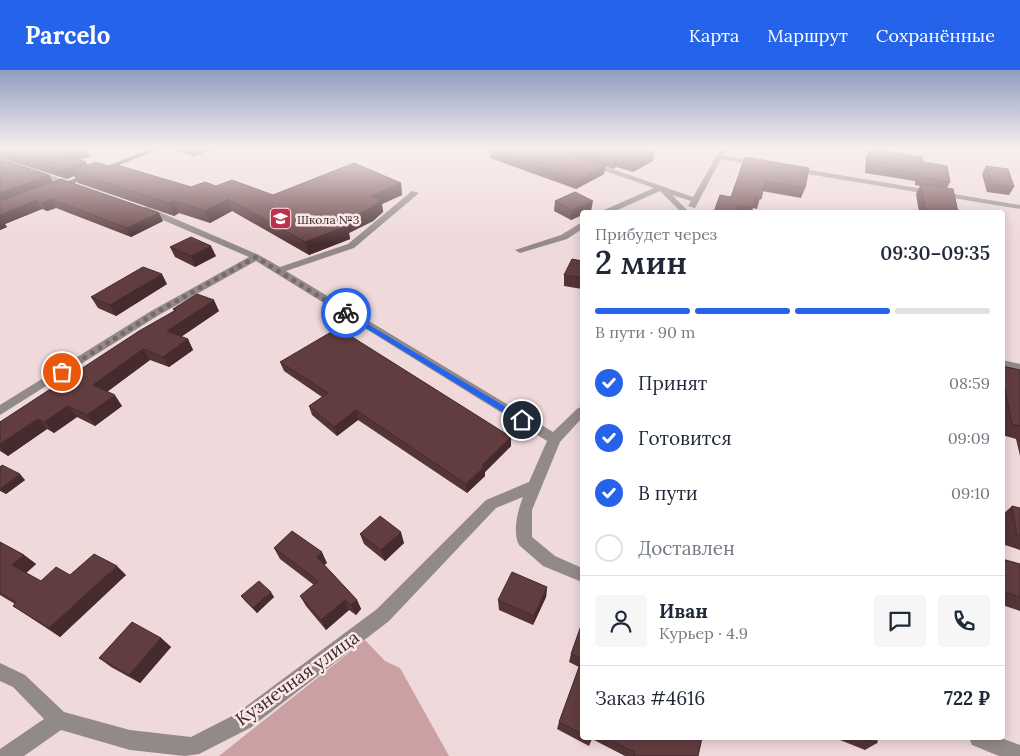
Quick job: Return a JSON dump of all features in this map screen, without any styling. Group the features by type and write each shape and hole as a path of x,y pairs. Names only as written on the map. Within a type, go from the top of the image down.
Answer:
{"main road":[{"path":"42,193 75,180"}],"street":[{"path":"57,180 86,189"},
{"path":"637,180 695,200"},
{"path":"688,210 707,180"},
{"path":"859,180 1020,207"},
{"path":"612,210 661,188"},
{"path":"661,188 685,210"},
{"path":"278,271 351,246 415,193"},
{"path":"133,205 162,215 256,257 554,440"},
{"path":"520,250 564,237 580,227"},
{"path":"0,412 155,313 256,257"},
{"path":"1005,365 1020,368"},
{"path":"580,413 554,440 525,510 524,540 549,561 580,574"},
{"name":"Кузнечная улица","path":"0,672 19,680 59,720 130,740 192,747 242,721 383,615 491,504 534,486"},
{"path":"7,756 59,720"},
{"path":"983,740 1020,754"}],"shaded area":[{"path":"365,640 385,661 400,668 449,756 219,756"}],"building":[{"path":"0,180 35,180 0,193"},
{"path":"58,180 64,180 159,213 127,228 51,199 42,203 36,200 0,215 0,201"},
{"path":"99,180 168,180 191,187 205,182 216,186 232,180 273,195 311,180 394,180 401,183 371,196 381,200 371,208 341,223 347,226 305,242 228,199 205,211 174,201 169,203"},
{"path":"737,180 807,180 805,188 765,181 761,199 756,198 753,208 738,205 736,210 715,210 720,195 731,197"},
{"path":"991,180 1012,180 1014,187 992,184"},
{"path":"921,184 953,189 958,210 926,210"},
{"path":"575,192 593,201 572,210 555,201"},
{"path":"191,237 211,246 191,256 170,247"},
{"path":"572,259 580,261 580,278 564,275"},
{"path":"143,267 162,274 110,305 91,297"},
{"path":"197,294 214,300 167,331 188,339 163,357 143,349 93,385 115,395 87,415 68,406 44,422 38,419 0,444 0,422 139,331 176,310 173,309"},
{"path":"338,328 511,437 482,465 484,467 466,484 356,410 334,427 309,406 328,393 280,362"},
{"path":"1005,367 1020,370 1020,426 1012,424 1005,389"},
{"path":"2,465 20,474 0,489 0,467"},
{"path":"1012,506 1020,508 1020,535 1017,535"},
{"path":"380,516 401,532 381,550 360,534"},
{"path":"292,531 322,552 317,557 357,600 351,605 345,600 321,620 300,596 318,581 274,548"},
{"path":"0,542 24,555 12,565 41,581 56,567 70,575 94,554 117,566 49,628 13,606 16,602 0,593"},
{"path":"1005,560 1020,564 1020,597 1005,592"},
{"path":"512,572 547,587 534,616 498,600"},
{"path":"259,581 271,592 253,608 241,596"},
{"path":"132,622 161,638 129,675 99,658"},
{"path":"580,629 580,658 571,654"},
{"path":"580,664 580,733 559,722"},
{"path":"609,740 702,740 698,756 634,756 635,752"}],"way so far":[{"path":"62,372 155,313 256,257 346,313"}],"place":[{"name":"Школа №3","path":"281,219"}],"route":[{"path":"346,313 522,420"}]}
